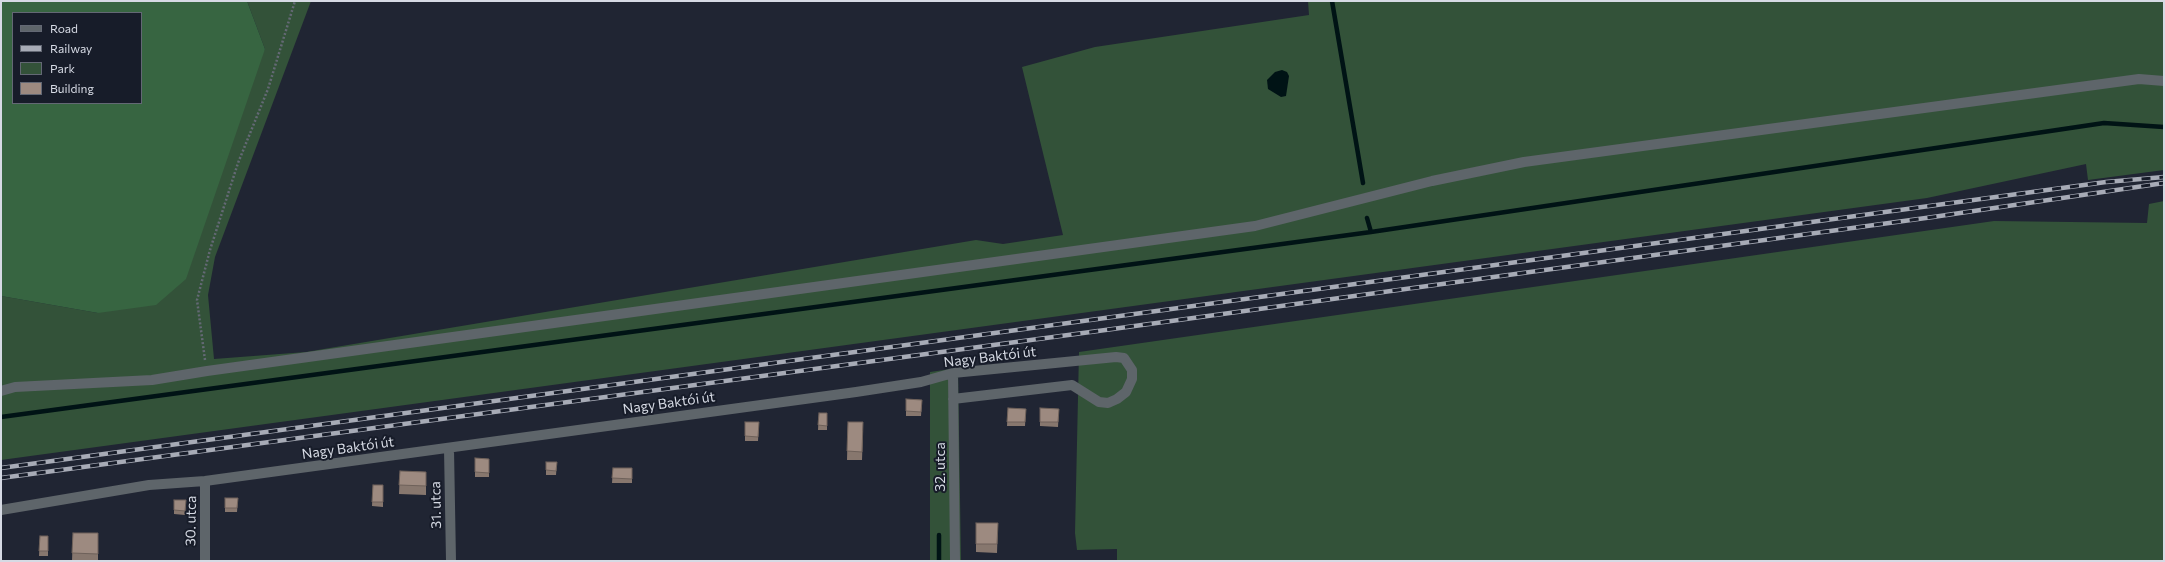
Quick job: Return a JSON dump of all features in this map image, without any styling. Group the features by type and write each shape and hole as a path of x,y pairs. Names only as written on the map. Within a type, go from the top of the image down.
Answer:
{"street":[{"path":"1,391 22,387 152,380 207,370 1255,226 1432,181 1524,162 2131,80 2164,81"},
{"name":"Nagy Baktói út","path":"1,510 149,485 205,481 449,449 661,418 856,392 921,382 953,373 1116,357 1124,358 1132,370 1132,379 1126,392 1117,399 1108,403 1100,402 1072,385 953,399"},
{"name":"32. utca","path":"953,373 955,561"},
{"name":"31. utca","path":"449,449 451,561"},
{"name":"30. utca","path":"204,561 205,481"}],"path":[{"path":"207,370 198,300 210,250 238,163 268,89 295,1"}],"green space":[{"path":"1,1 247,1 265,49 186,279 156,305 98,313 1,296"},
{"path":"247,1 311,1 215,257 208,295 214,359 306,352 976,240 1003,244 1063,235 1022,67 1095,47 1309,15 1308,1 2164,1 2164,170 2088,180 2086,164 1927,198 1,460 1,296 98,313 265,49"},
{"path":"2164,201 2164,561 1117,561 1117,549 1077,550 1075,533 1079,352 1994,221 2147,223 2149,204"},
{"path":"958,368 961,561 930,561 930,372"}],"shaded area":[{"path":"1282,70 1287,72 1289,76 1286,96 1281,97 1268,89 1267,80 1275,72"}],"building":[{"path":"906,399 922,400 921,412 906,411"},
{"path":"1008,408 1026,409 1025,422 1007,422"},
{"path":"1040,408 1059,409 1058,422 1040,422"},
{"path":"819,413 827,413 827,426 818,425"},
{"path":"745,422 759,422 758,437 745,436"},
{"path":"848,422 863,422 862,452 847,451"},
{"path":"475,458 489,459 489,473 475,472"},
{"path":"546,462 557,462 556,471 546,470"},
{"path":"613,468 632,468 632,479 612,478"},
{"path":"400,471 426,472 426,486 399,485"},
{"path":"373,485 383,485 383,502 372,502"},
{"path":"225,498 238,498 237,508 225,508"},
{"path":"174,500 186,500 185,511 174,510"},
{"path":"976,523 998,523 997,544 976,544"},
{"path":"73,533 98,533 98,554 72,553"},
{"path":"40,536 48,536 48,551 39,551"}],"waterway":[{"path":"1332,1 1363,183"},
{"path":"1,417 1371,232 2104,123 2164,127"},
{"path":"1367,218 1371,232"},
{"path":"939,535 939,561"}],"railway":[{"path":"1,468 2106,182 2164,177"},
{"path":"1,478 1098,331 1933,217 2164,183"}]}
